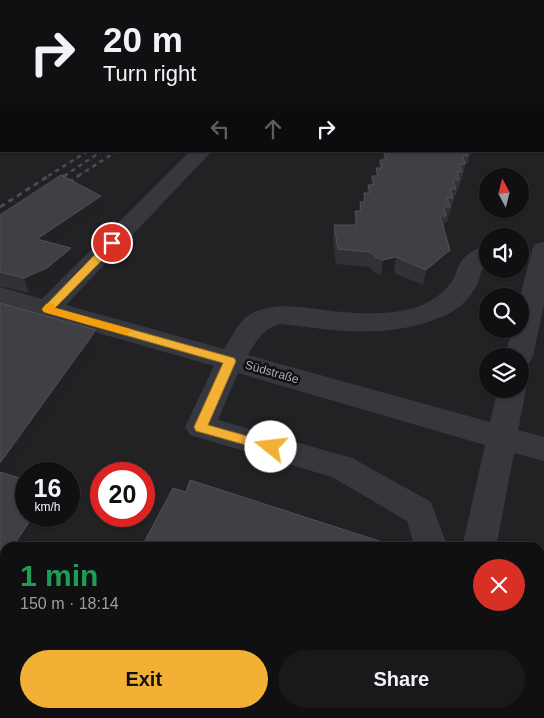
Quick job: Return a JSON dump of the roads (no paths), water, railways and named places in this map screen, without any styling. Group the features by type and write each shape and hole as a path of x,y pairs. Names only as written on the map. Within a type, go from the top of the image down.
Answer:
{"street":[{"path":"48,309 201,152"},
{"path":"520,348 536,253"},
{"path":"430,542 420,512 341,467 200,427 230,361 252,327 263,320 281,315 376,323 404,320 431,312 450,301 464,283 476,259 479,258"},
{"name":"Südstraße","path":"0,296 544,449"},
{"path":"480,542 510,398"}],"railway":[{"path":"48,176 86,152"},
{"path":"64,176 100,152"},
{"path":"78,176 115,152"},
{"path":"0,207 50,175"},
{"path":"52,184 65,175"},
{"path":"60,188 80,175"}]}
